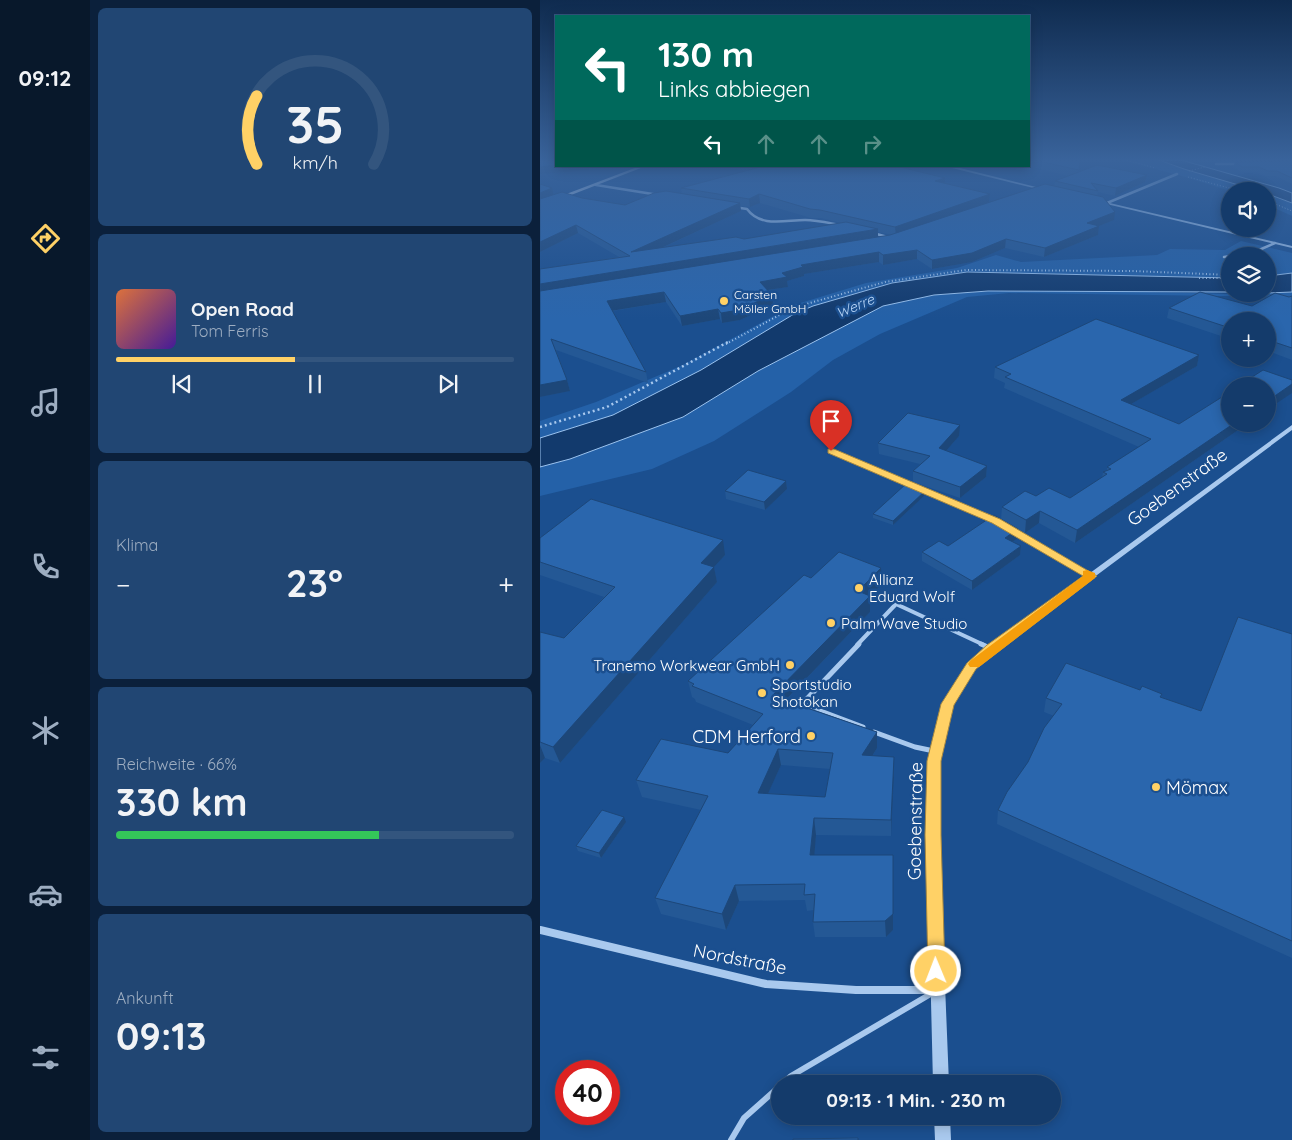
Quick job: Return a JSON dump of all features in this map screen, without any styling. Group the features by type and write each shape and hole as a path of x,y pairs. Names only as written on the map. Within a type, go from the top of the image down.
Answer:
{"street":[{"path":"750,213 762,220 785,222 806,220 843,225"},
{"path":"1149,213 1291,247"},
{"path":"871,232 896,239 886,242"},
{"name":"Goebenstraße","path":"941,1075 933,835 936,752 947,704 972,666 992,649 1292,427"},
{"name":"Nordstraße","path":"540,930 766,984 856,990 937,990"},
{"path":"942,1125 943,1140"}],"lane":[{"path":"1266,247 1275,243"},
{"path":"831,451 996,521"},
{"path":"1013,531 1091,576"},
{"path":"936,752 915,747 802,704 896,604 992,649"},
{"path":"793,1075 937,990"},
{"path":"732,1140 744,1118 771,1094"}],"path":[{"path":"540,427 607,407 785,312 806,304 885,282 966,270 1132,271 1221,276"},
{"path":"1199,278 1221,277"}],"shaded area":[{"path":"1241,241 1266,247 1230,247"},
{"path":"1170,249 1221,250 1221,278 967,272 892,283 813,306 794,314 701,370 613,415 540,438 540,421 596,402 683,365 794,305 866,283 957,268 996,255 1021,262 1157,255"},
{"path":"1276,249 1292,253 1292,273 1276,275"},
{"path":"1067,290 1221,294 1221,296 1009,293 967,297 880,334 833,360 791,392 714,441 652,469 540,496 540,467 570,459 683,417 758,371 883,306 934,295 988,291"},
{"path":"1292,292 1292,297 1276,297 1276,293"}],"water":[{"name":"Werre","path":"967,272 1221,278 1221,292 988,291 934,295 883,306 758,371 683,417 570,459 540,467 540,438 613,415 701,370 794,314 813,306 892,283"},
{"path":"1292,273 1292,292 1276,293 1276,275"}],"building":[{"path":"540,213 717,213 631,252 736,237 744,239 846,222 878,229 540,284 540,269 630,256 576,225 540,242"},
{"path":"834,213 935,213 895,227"},
{"path":"956,213 1112,213 1087,223 1099,226 1045,248 1006,239 972,253 932,260 917,250 883,255 879,252 801,265 803,267 782,273 787,277 760,282 772,295 739,310 721,313 718,309 680,316 664,292 607,301 646,372 551,339 567,380 540,385 540,291 890,235"},
{"path":"1200,292 1221,298 1221,302 1237,302 1252,306 1259,302 1276,302 1276,293 1292,296 1292,348 1276,343 1276,312 1221,312 1221,325 1169,308"},
{"path":"1096,319 1199,355 1121,400 1179,424 1221,398 1221,432 1077,530 1040,511 1026,520 1002,507 1025,491 1036,496 1049,488 1070,498 1107,474 1103,472 1111,469 1107,467 1151,439 1005,377 1011,374 995,367"},
{"path":"1263,370 1292,380 1292,384 1276,395 1276,377 1252,377"},
{"path":"908,413 960,425 939,448 987,466 960,487 913,471 930,456 878,443"},
{"path":"748,470 786,481 764,502 725,491"},
{"path":"907,483 925,491 893,521 873,514"},
{"path":"591,499 723,540 701,563 714,567 553,747 540,742 540,632 564,638 615,587 540,562 540,538"},
{"path":"994,515 1018,529 1005,538 1021,546 972,581 922,552 939,541 948,546"},
{"path":"839,552 881,568 858,591 870,596 772,696 877,732 862,755 894,757 891,820 814,818 810,855 893,855 893,914 885,921 813,922 815,894 804,895 805,884 735,885 722,914 655,898 708,796 636,780 661,739 728,753 763,714 692,686 694,684 688,681 804,575 811,578","holes":["778,749 833,753 825,797 758,793"]},
{"name":"Mömax","path":"1238,617 1292,634 1292,941 998,810 1007,792 1028,762 1044,728 1062,704 1046,698 1066,663 1140,690 1142,686 1162,694 1160,697 1201,711"},
{"path":"602,810 624,817 599,853 576,846"},
{"path":"858,1138 858,1140 793,1140 793,1139"}],"slow traffic":[{"path":"974,664 1091,576 1087,574"}],"place":[{"name":"Carsten Möller GmbH","path":"724,301"},
{"name":"Allianz Eduard Wolf","path":"859,588"},
{"name":"Palm Wave Studio","path":"831,623"},
{"name":"Tranemo Workwear GmbH","path":"790,665"},
{"name":"Sportstudio Shotokan","path":"762,693"},
{"name":"CDM Herford","path":"811,736"},
{"name":"Mömax","path":"1156,787"}],"route":[{"path":"831,451 996,521 1091,576 972,666 959,683 947,704 934,761 933,835 936,971"}]}
